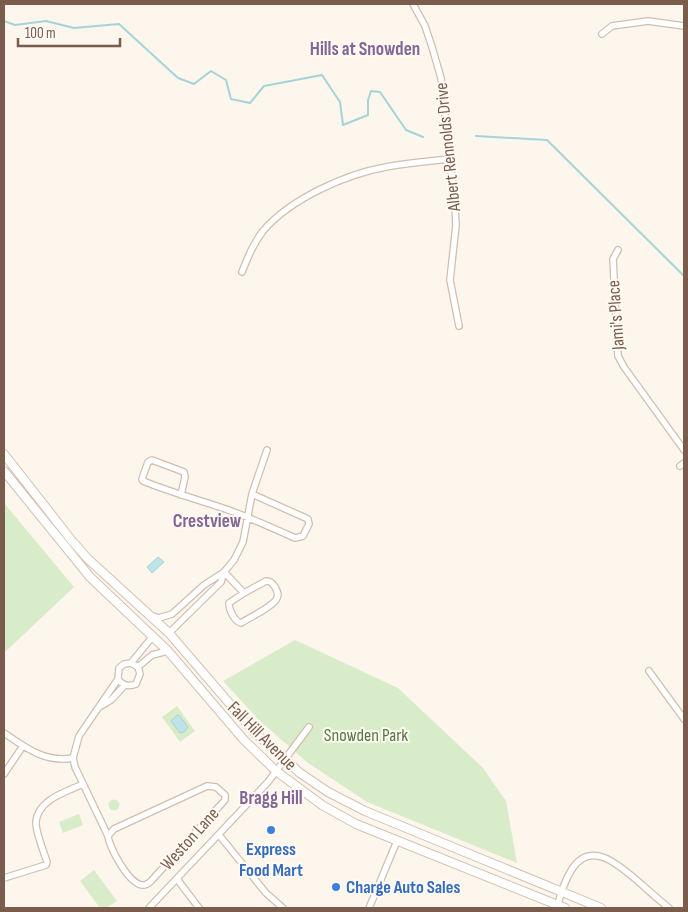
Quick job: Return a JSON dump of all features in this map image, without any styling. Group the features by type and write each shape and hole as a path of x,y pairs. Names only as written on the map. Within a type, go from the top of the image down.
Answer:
{"main road":[{"name":"Fall Hill Avenue","path":"4,454 88,559 169,633 247,724 284,760 328,792 365,811 601,908"},
{"name":"Fall Hill Avenue","path":"4,471 90,577 168,651 244,740 276,771 322,805 345,818 396,841 560,907"},
{"path":"153,636 169,633"}],"street":[{"name":"Albert Rennolds Drive","path":"413,4 425,26 441,78 451,159 456,225 450,269 452,295 459,326"},
{"path":"602,34 612,26 648,21 668,22 684,26"},
{"path":"242,272 250,251 263,232 283,212 296,204 348,178 365,172 386,167 451,159"},
{"name":"Jami's Place","path":"618,250 612,259 618,356 684,450"},
{"path":"150,616 160,618 172,614 204,585 224,572 234,560 243,542 252,494 266,450"},
{"path":"181,495 185,477 184,472 152,460 148,462 142,481 181,495 248,518 295,538 303,536 309,524 308,519 252,494"},
{"path":"224,572 244,593"},
{"path":"169,633 221,582 224,572"},
{"path":"269,581 278,593 278,597 273,604 240,623 235,620 229,603 244,593 269,581"},
{"path":"4,733 31,752 47,758 73,758 79,736 118,678 121,666 131,663 153,636"},
{"path":"138,667 152,655 168,651"},
{"path":"118,678 125,685 132,685 138,681 140,674 138,667 131,663"},
{"path":"649,671 684,719"},
{"path":"99,706 111,700 125,685"},
{"path":"149,908 276,771 309,727"},
{"path":"4,774 23,746"},
{"name":"Weston Lane","path":"73,758 120,864 138,884 144,885 151,881 225,800 224,795 216,787 206,786 121,825 111,831 108,836"},
{"path":"4,878 46,865 47,862 36,821 41,810 51,800 83,784"},
{"path":"218,835 266,893 283,908"},
{"path":"369,908 396,841"},
{"path":"560,907 562,892 576,864 586,857 601,856 618,864 669,908"},
{"path":"177,879 199,908"}],"green space":[{"path":"4,503 74,587 4,653"},
{"name":"Snowden Park","path":"295,640 398,688 483,768 506,801 517,863 367,802 308,763 260,721 223,681"},
{"path":"177,706 195,731 180,742 162,717"},
{"path":"112,800 116,800 119,805 118,809 112,810 109,807 109,803"},
{"path":"79,814 83,825 63,833 59,822"},
{"path":"94,870 117,901 106,908 100,908 80,881"}],"water":[{"path":"158,557 164,562 152,573 147,567"},
{"path":"179,715 188,727 184,732 180,733 171,721"}],"waterway":[{"path":"4,21 15,25 46,21 74,28 119,24 178,78 194,84 211,71 226,80 231,99 250,103 264,86 322,75 340,102 343,125 368,115 368,100 371,91 380,92 406,130 423,137"},
{"path":"476,136 547,140 684,276"}],"place":[{"name":"Express Food Mart","path":"271,830"},
{"name":"Charge Auto Sales","path":"336,887"}],"district":[{"name":"Hills at Snowden","path":"365,49"},
{"name":"Crestview","path":"207,521"},
{"name":"Bragg Hill","path":"271,798"}]}
